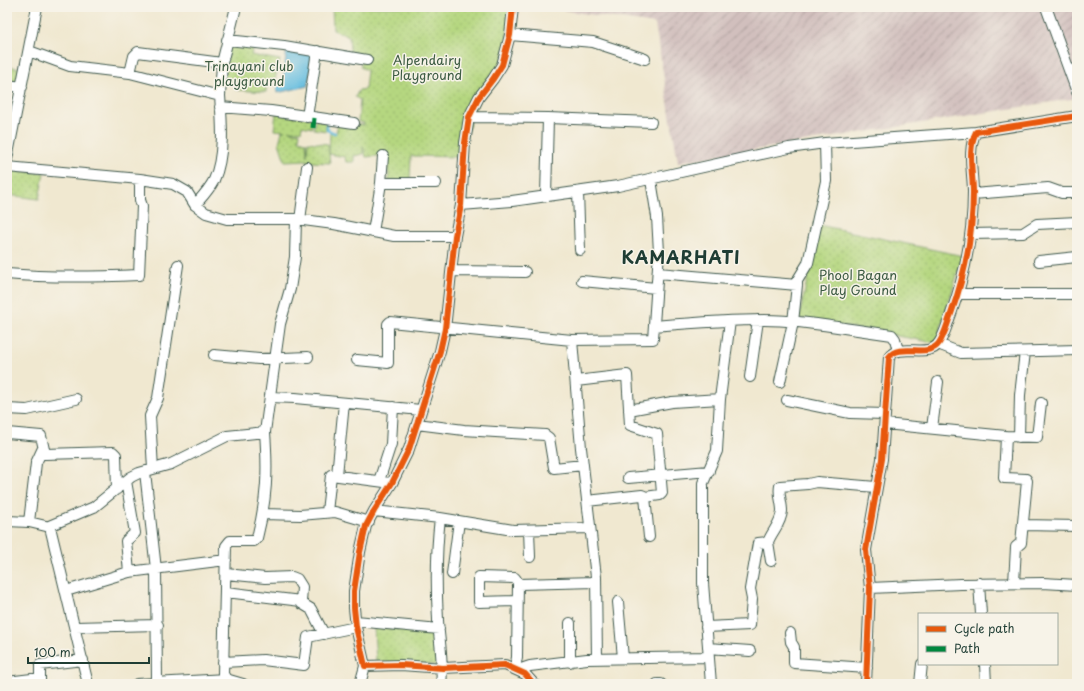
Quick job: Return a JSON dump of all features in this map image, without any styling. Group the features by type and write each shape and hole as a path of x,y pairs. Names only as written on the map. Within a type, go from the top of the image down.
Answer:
{"street":[{"path":"7,159 37,7"},
{"path":"195,205 208,191 217,171 220,148 220,96 222,63 236,7"},
{"path":"360,684 365,666 363,664 356,624 354,590 360,552 374,511 392,483 409,449 437,360 445,329 455,236 461,205 465,143 469,117 479,97 502,65 510,35 513,7"},
{"path":"1046,7 1077,92"},
{"path":"510,35 593,42 645,59"},
{"path":"227,40 284,46 367,60"},
{"path":"29,51 70,66 130,73 220,96"},
{"path":"307,117 317,51"},
{"path":"130,73 134,56 138,52 222,63"},
{"path":"7,85 22,87"},
{"path":"220,107 271,111 354,123"},
{"path":"461,205 512,201 651,180 772,152 825,143 976,132 1077,116"},
{"path":"469,117 651,122"},
{"path":"546,196 548,118"},
{"path":"866,684 870,588 866,550 882,459 889,357 898,351 928,349 938,344 958,294 969,252 971,234 973,194 972,147 976,132"},
{"path":"780,382 792,322 797,282 808,263 826,181 825,143"},
{"path":"373,232 381,183 383,156"},
{"path":"7,167 140,179 180,187 187,192 195,205 206,213 227,219 298,220 394,236 455,236"},
{"path":"226,680 223,674 223,662 226,546 229,541 257,540 263,514 268,468 265,432 274,359 280,324 293,270 298,220 307,167"},
{"path":"7,274 74,278 139,275 142,206 140,200 140,179"},
{"path":"357,360 388,363 389,323 572,340 654,338 658,273 657,217 651,180"},
{"path":"381,183 436,183"},
{"path":"973,194 1048,188 1062,193 1077,193"},
{"path":"578,192 580,250"},
{"path":"971,234 1023,233 1037,224 1077,222"},
{"path":"1039,261 1077,257"},
{"path":"157,682 158,625 156,569 149,470 150,416 158,398 178,265"},
{"path":"452,271 525,272"},
{"path":"658,273 797,285"},
{"path":"582,282 656,288"},
{"path":"958,294 1077,294"},
{"path":"654,326 758,320 792,322 892,335 895,338 898,351"},
{"path":"750,377 758,320"},
{"path":"711,684 703,583 703,483 717,451 720,399 730,321"},
{"path":"572,340 583,465 596,582 597,658"},
{"path":"938,344 960,352 1077,350"},
{"path":"1019,437 1020,395 1025,352"},
{"path":"214,355 249,359 308,357"},
{"path":"576,381 626,375 630,425 632,427 657,434 661,494 646,497 642,495 587,501"},
{"path":"932,428 938,382"},
{"path":"270,397 421,410"},
{"path":"7,409 27,410 76,399"},
{"path":"629,410 672,402 720,399"},
{"path":"787,400 932,428 1019,437 1038,436 1041,403"},
{"path":"337,475 344,403"},
{"path":"379,480 391,444 393,407"},
{"path":"417,424 464,430 546,435 549,438 554,468 583,465"},
{"path":"7,521 29,522 49,526 86,511 126,481 149,470 175,463 227,436 265,432"},
{"path":"7,433 41,436 45,454 113,452 116,456 117,489"},
{"path":"1006,436 1004,478 1026,479 1027,481 1021,543 1016,547 1014,583"},
{"path":"29,522 36,463 44,448"},
{"path":"628,478 709,471"},
{"path":"327,512 330,476 337,475 392,483"},
{"path":"126,481 135,533 126,541 129,572"},
{"path":"771,561 768,542 770,536 776,531 781,515 779,487 781,485 808,484 817,482 876,487"},
{"path":"646,497 649,537"},
{"path":"374,511 440,518 513,530 590,528"},
{"path":"263,514 300,515 327,512 347,514 369,522"},
{"path":"440,518 435,580 438,629 443,668 441,684"},
{"path":"452,574 459,521"},
{"path":"1023,524 1077,526"},
{"path":"49,526 88,684"},
{"path":"529,530 530,557"},
{"path":"706,628 750,625 752,599 750,589 758,543 768,542"},
{"path":"66,591 129,572 226,560"},
{"path":"226,574 265,578 295,578 299,581 302,587 300,601"},
{"path":"516,669 518,584 515,578 480,576 478,578 478,601 517,601"},
{"path":"518,584 596,582"},
{"path":"870,588 979,583 1077,585"},
{"path":"979,583 981,613"},
{"path":"226,592 300,601 311,609 324,634"},
{"path":"618,602 623,658"},
{"path":"570,623 570,662"},
{"path":"223,662 263,660 304,665 307,638 356,624 438,629"},
{"path":"75,627 158,625"},
{"path":"790,632 791,642 794,647 794,664 867,668"},
{"path":"516,669 534,665 597,658 750,651"},
{"path":"7,682 40,681 40,665 83,660"},
{"path":"365,666 401,665 443,668 502,665 516,669 525,674 534,684"},
{"path":"920,684 922,665"},
{"path":"985,665 986,684"},
{"path":"137,684 226,680 243,684"}],"shaded area":[{"path":"542,7 1077,7 1077,98 678,162 655,24"}],"green space":[{"name":"Alpendairy Playground","path":"332,7 512,7 503,59 481,90 459,157 411,156 410,181 389,181 387,155 366,157 363,147 363,154 354,156 354,162 346,162 345,157 329,154 330,133 336,133 338,123 364,125 364,123 358,122 360,100 355,97 359,90 365,89 367,70 360,67 362,60 368,59 350,51 349,36 333,30"},
{"name":"Trinayani club playground","path":"229,44 253,48 251,55 280,60 274,83 266,84 266,92 236,90 235,84 223,83"},
{"path":"7,66 24,69 21,87 7,85"},
{"path":"276,113 313,119 312,128 302,126 301,131 289,131 300,133 299,140 306,142 307,156 308,142 328,144 330,163 307,162 307,160 285,161 279,143 282,131 285,131 274,130"},
{"path":"315,120 326,121 326,131 314,129"},
{"path":"10,170 44,173 39,199 7,195"},
{"name":"Phool Bagan Play Ground","path":"819,225 963,256 936,343 799,318"},
{"path":"374,628 434,631 437,665 376,662"}],"water":[{"path":"287,48 314,53 308,86 277,93 276,84 283,81"}],"waterway":[{"path":"327,122 327,130 335,133"}],"marked path":[{"path":"313,128 314,118"}],"cycle path":[{"path":"513,7 510,35 502,65 479,97 469,117 465,143 461,205 455,236 445,329 440,351 409,449 392,483 366,526 354,591 354,608 356,627 365,666 401,665 443,668 505,665 525,674 534,684"},
{"path":"866,684 870,588 866,550 882,459 889,357 900,351 921,351 934,348 939,343 944,333 960,285 970,239 973,208 971,154 973,139 976,132 1077,116"}],"district":[{"name":"KAMARHATI","path":"681,257"}]}
